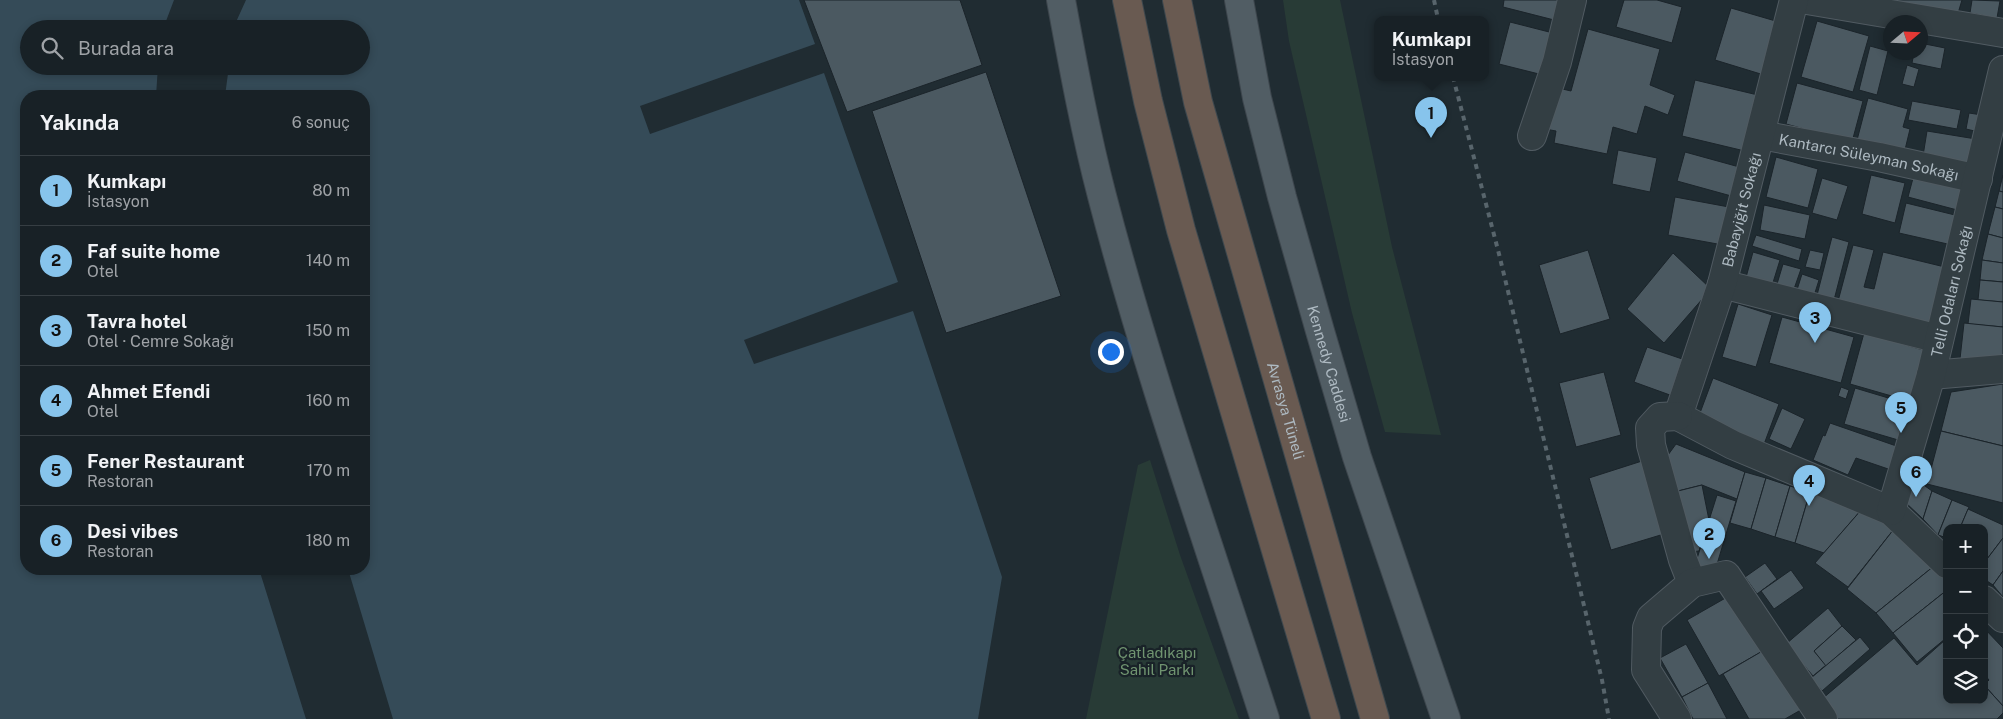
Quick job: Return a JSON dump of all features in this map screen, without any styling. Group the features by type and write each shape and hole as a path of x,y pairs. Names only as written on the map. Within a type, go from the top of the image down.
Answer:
{"highway":[{"path":"1127,0 1148,101 1181,230 1326,719"},
{"path":"1177,0 1198,102"},
{"path":"1188,0 1198,102"},
{"name":"Avrasya Tüneli","path":"1198,102 1375,719"}],"main road":[{"path":"1060,0 1102,195 1134,309 1168,425 1265,719"},
{"name":"Kennedy Caddesi","path":"1239,0 1257,98 1317,322 1357,457 1446,719"}],"street":[{"path":"1532,136 1557,62 1572,0"},
{"name":"Babayiğit Sokağı","path":"1678,416 1722,284 1794,0"},
{"path":"1807,0 2003,32"},
{"name":"Telli Odaları Sokağı","path":"1891,511 1931,375 2003,70"},
{"name":"Kantarcı Süleyman Sokağı","path":"1761,135 1879,157 1978,179"},
{"path":"1722,284 1939,339"},
{"path":"1931,375 2003,369"},
{"path":"1692,583 1683,560 1650,445 1650,428 1660,418 1678,416 1733,445 1891,511 1943,560"},
{"path":"1677,719 1646,670 1647,628 1651,618 1692,583 1726,576 1816,717"},
{"path":"1988,604 2003,618"}],"green space":[{"path":"1283,0 1340,0 1392,247 1441,435 1385,432 1352,313 1289,41"},
{"name":"Çatladıkapı Sahil Parkı","path":"1150,460 1180,555 1239,719 1086,719 1138,465"}],"water":[{"path":"0,0 174,0 166,20 20,20 20,75 157,75 156,90 20,90 20,575 261,575 306,719 0,719"},
{"path":"246,0 799,0 815,44 640,106 650,134 824,73 898,282 744,340 754,364 913,311 1002,577 978,719 393,719 350,575 370,575 370,90 226,90 228,75 370,75 370,20 237,20"}],"building":[{"path":"804,0 960,0 982,65 847,112"},
{"path":"1504,0 1563,0 1558,21 1503,7"},
{"path":"1624,0 1657,0 1682,7 1672,43 1616,27"},
{"path":"1886,0 1962,0 1956,20"},
{"path":"1972,0 2000,1 1997,18 1970,13"},
{"path":"1731,8 1779,22 1764,75 1715,60"},
{"path":"1817,21 1869,36 1853,92 1801,77"},
{"path":"1510,22 1557,34 1547,76 1499,64"},
{"path":"1588,29 1660,49 1650,85 1675,95 1668,115 1645,106 1637,134 1613,127 1607,154 1554,143 1556,131 1545,129 1554,87 1571,91"},
{"path":"1928,45 1945,48 1941,69 1912,63 1913,60 1928,60"},
{"path":"1870,46 1883,50 1883,60 1886,60 1877,95 1859,90"},
{"path":"1907,65 1919,69 1914,87 1902,84"},
{"path":"986,72 1061,296 946,333 872,111"},
{"path":"1695,80 1762,96 1749,152 1682,136"},
{"path":"1797,83 1863,101 1852,142 1786,124"},
{"path":"1868,98 1908,109 1903,127 1910,129 1903,158 1856,144"},
{"path":"1912,101 1961,110 1957,129 1908,120"},
{"path":"1969,113 1982,115 1979,132 1966,129"},
{"path":"1927,131 1976,139 1971,170 1922,162"},
{"path":"1618,150 1657,158 1650,192 1612,184"},
{"path":"1685,152 1743,168 1735,197 1677,181"},
{"path":"1776,157 1818,169 1808,208 1766,197"},
{"path":"1916,167 1969,182 1961,211 1908,197"},
{"path":"1871,175 1905,183 1895,223 1862,214"},
{"path":"2003,175 2003,192 1999,191"},
{"path":"1822,178 1848,186 1837,220 1812,213"},
{"path":"1999,191 2003,192 2003,209 1995,207"},
{"path":"1675,197 1729,207 1723,245 1668,235"},
{"path":"1906,203 1959,216 1952,245 1899,233"},
{"path":"1764,205 1810,215 1805,239 1760,230"},
{"path":"1995,207 2003,209 2003,238 1988,234"},
{"path":"1988,234 2003,238 2003,263 1982,260"},
{"path":"1756,235 1802,249 1799,261 1752,246"},
{"path":"1832,237 1849,242 1833,304 1816,299"},
{"path":"1853,245 1874,250 1864,287 1874,289 1883,252 1949,268 1936,330 1837,305"},
{"path":"1588,250 1610,319 1560,334 1539,265"},
{"path":"1810,250 1824,253 1820,270 1805,267"},
{"path":"1753,252 1780,260 1771,289 1745,281"},
{"path":"1673,253 1711,289 1664,343 1627,309"},
{"path":"1982,260 2003,263 2003,282 1980,280"},
{"path":"1783,264 1801,269 1794,289 1777,284"},
{"path":"1802,274 1819,280 1813,299 1796,293"},
{"path":"1980,280 2003,282 2003,302 1978,300"},
{"path":"1971,299 2003,302 2003,327 1968,324"},
{"path":"1738,304 1772,315 1756,367 1722,357"},
{"path":"1782,317 1854,337 1841,383 1769,363"},
{"path":"1964,323 2003,327 2003,363 1959,368"},
{"path":"1864,333 1930,352 1916,403 1850,384"},
{"path":"1647,347 1694,363 1681,399 1634,382"},
{"path":"1604,372 1621,435 1576,447 1559,383"},
{"path":"1713,378 1779,404 1763,447 1697,421"},
{"path":"2003,384 2003,446 1941,431 1951,392"},
{"path":"1841,387 1849,390 1846,399 1838,396"},
{"path":"1855,388 1915,406 1905,442 1844,424"},
{"path":"1782,408 1805,419 1791,449 1769,439"},
{"path":"1830,423 1905,449 1897,472 1856,458 1848,475 1813,460"},
{"path":"1941,431 2003,446 2003,503 1927,484"},
{"path":"1676,444 1745,472 1737,499 1702,485 1674,492 1665,463"},
{"path":"1642,461 1664,534 1611,550 1589,478"},
{"path":"1745,472 1766,478 1751,529 1730,523"},
{"path":"1766,478 1790,486 1775,537 1751,529"},
{"path":"1914,478 1932,491 1923,519 1905,502"},
{"path":"1702,485 1709,520 1699,551 1690,552 1674,492"},
{"path":"1790,486 1810,492 1795,543 1775,537"},
{"path":"1932,491 1952,500 1938,535 1923,519"},
{"path":"1810,492 1862,509 1824,553 1795,543"},
{"path":"1717,495 1736,501 1715,571 1695,565"},
{"path":"1952,500 1969,507 1962,524 1943,524 1943,537 1938,535"},
{"path":"1862,509 1894,529 1848,587 1815,563"},
{"path":"1968,509 2003,525 2003,538 1988,558 1988,524 1962,524"},
{"path":"1894,529 1934,566 1876,613 1847,589"},
{"path":"2003,538 2003,571 1993,585 1988,582 1988,558"},
{"path":"1765,563 1777,579 1757,594 1745,577"},
{"path":"1934,566 1943,576 1943,593 1893,633 1876,613"},
{"path":"1791,570 1804,588 1774,609 1761,591"},
{"path":"2003,571 2003,597 1993,585"},
{"path":"1943,593 1943,641 1917,662 1893,633"},
{"path":"1729,596 1761,652 1719,676 1687,620"},
{"path":"1828,608 1842,626 1814,651 1826,665 1813,676 1786,644"},
{"path":"1842,626 1856,640 1826,666 1814,651"},
{"path":"1988,632 2003,648 2003,706 1988,689"},
{"path":"1860,637 1870,649 1822,691 1811,678"},
{"path":"1894,638 1917,665 1943,642 1943,704 1988,704 1988,689 2003,706 2003,713 1997,719 1837,719 1822,699"},
{"path":"1686,644 1708,683 1682,697 1660,658"},
{"path":"1771,646 1806,707 1785,719 1749,719 1723,674"},
{"path":"1708,683 1727,719 1693,719 1682,697"}],"railway":[{"path":"1434,0 1437,16"},
{"path":"1454,81 1499,254 1602,680 1609,719"}],"place":[{"name":"Kumkapı","path":"1431,138"},
{"name":"Tavra hotel","path":"1815,343"},
{"name":"Fener Restaurant","path":"1901,433"},
{"name":"Desi vibes","path":"1916,497"},
{"name":"Ahmet Efendi","path":"1809,506"},
{"name":"Faf suite home","path":"1709,559"}]}
